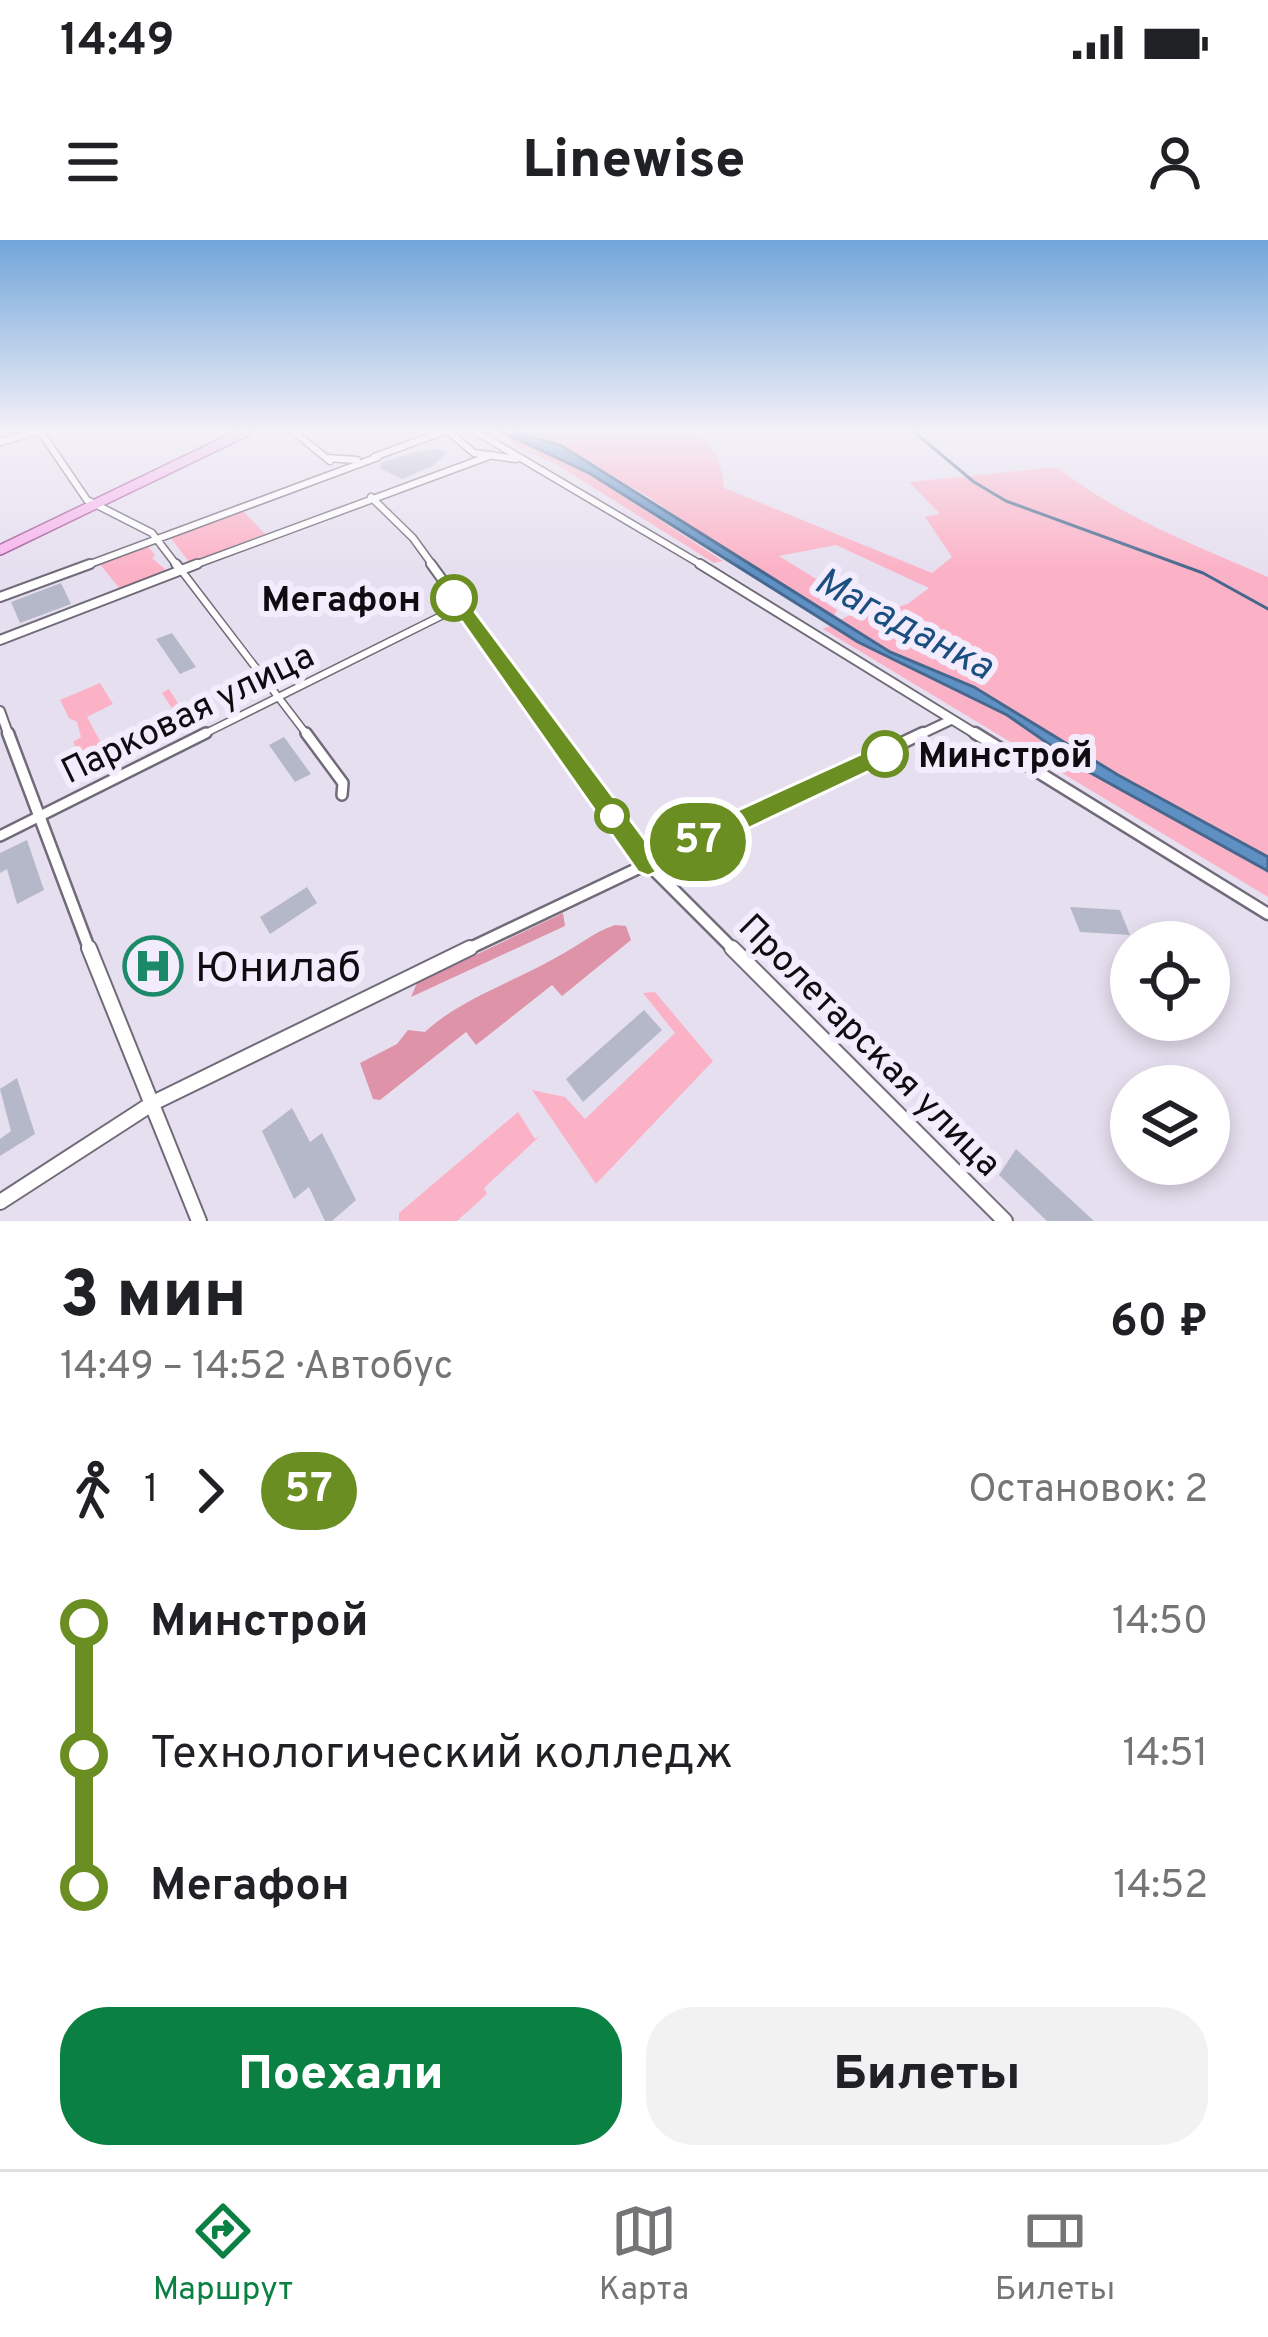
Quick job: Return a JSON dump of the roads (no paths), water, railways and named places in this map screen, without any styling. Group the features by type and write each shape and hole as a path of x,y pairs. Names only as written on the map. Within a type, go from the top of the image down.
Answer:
{"main road":[{"path":"0,550 152,477"}],"street":[{"path":"71,477 86,499 157,538 333,769 343,783 342,795"},
{"path":"0,597 317,477"},
{"path":"0,640 430,477"},
{"path":"557,477 1268,914"},
{"path":"389,510 386,501 393,490"},
{"name":"Пролетарская улица","path":"371,497 389,510 465,609 648,864 1005,1221"},
{"name":"Парковая улица","path":"0,836 443,615 465,609"},
{"path":"812,633 824,624"},
{"path":"0,711 64,885 199,1221"},
{"path":"0,1202 153,1102 426,966 952,720"}],"water":[{"path":"595,477 611,477 890,652 974,687 1118,775 1268,857 1268,871 1089,772 1007,715 858,642"}],"waterway":[{"path":"968,477 1006,501 1203,573 1268,609"}],"place":[{"name":"Мегафон","path":"454,598"},
{"name":"Минстрой","path":"885,754"},
{"name":"Юнилаб","path":"153,966"}],"water label":[{"name":"Магаданка","path":"905,622"}]}
